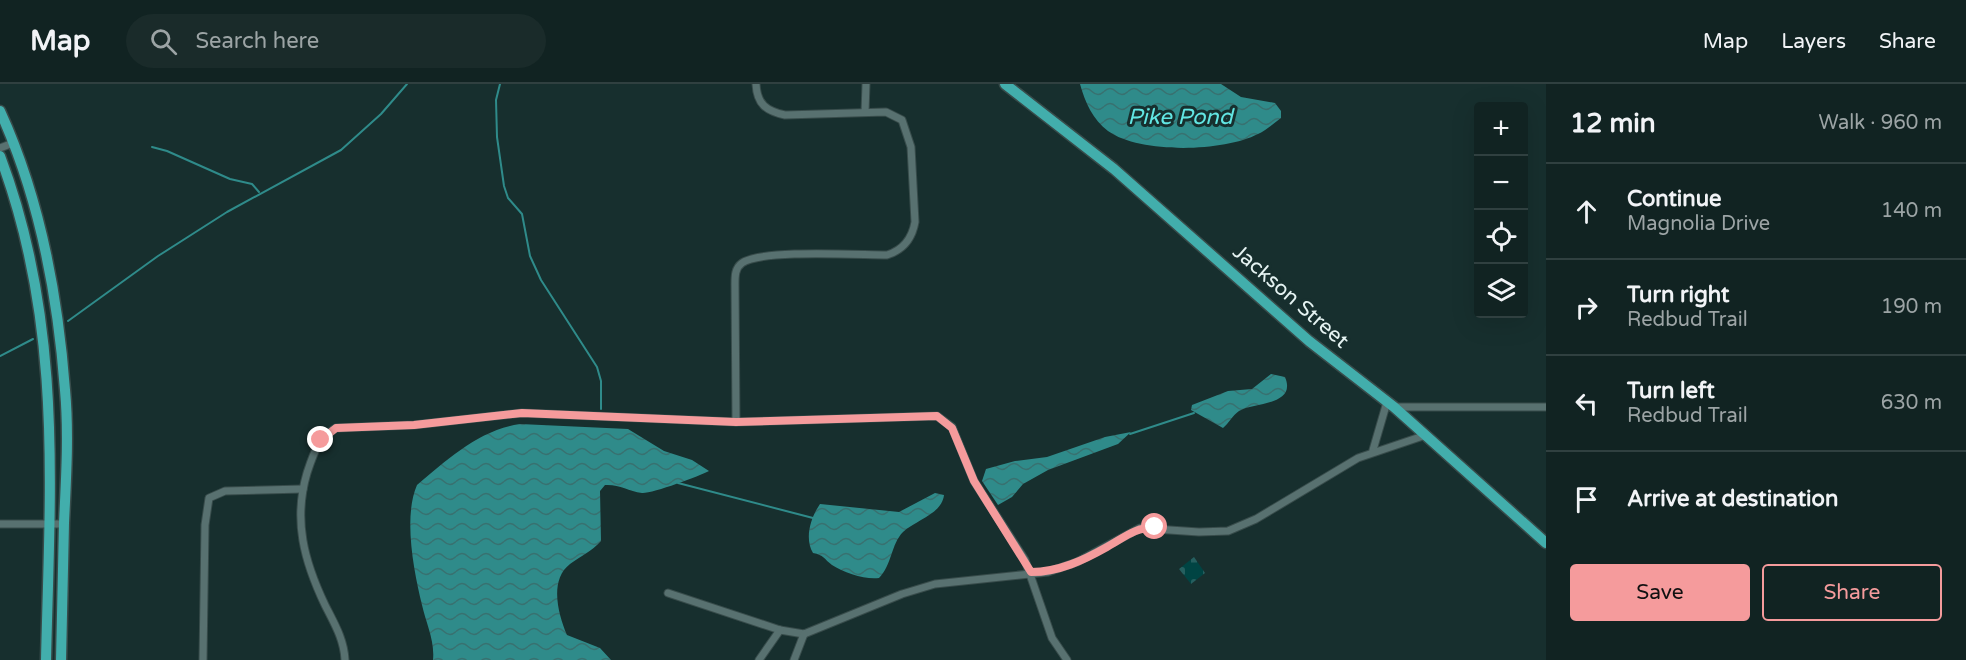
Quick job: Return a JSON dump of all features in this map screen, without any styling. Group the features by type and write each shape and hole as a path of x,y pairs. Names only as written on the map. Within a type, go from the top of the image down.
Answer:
{"main road":[{"name":"Jackson Street","path":"1005,84 1113,169 1309,341 1426,435 1546,543"},
{"path":"0,111 13,143 44,250 60,337 67,449 61,660"},
{"path":"0,156 25,236 44,339 50,392 50,524 46,660"}],"street":[{"path":"736,422 735,284 737,267 750,259 766,256 887,255 902,247 913,231 911,147 906,128 895,115 865,112 785,115 770,112 761,105 756,84"},
{"path":"865,112 866,84"},
{"path":"0,148 13,143"},
{"path":"1373,450 1391,405 1546,406"},
{"path":"345,660 343,641 311,576 304,551 299,515 303,489 314,452 325,436 336,428 414,425 522,413 736,422 937,416 952,428 974,481 1031,572 1052,638 1067,660"},
{"path":"668,593 780,630 804,634 902,594 935,584 1048,572 1077,562 1140,528 1214,532 1240,527 1373,450 1426,435"},
{"path":"203,660 205,525 209,498 225,491 303,489"},
{"path":"0,524 64,524"},
{"path":"759,660 780,630"},
{"path":"794,660 804,634"}],"green space":[{"path":"1194,557 1205,573 1191,584 1179,569"}],"water":[{"name":"Pike Pond","path":"1080,84 1221,84 1241,97 1275,103 1281,111 1281,118 1258,134 1224,144 1182,148 1140,144 1108,131 1098,122 1090,110"},
{"path":"1271,374 1285,377 1287,386 1285,393 1272,402 1239,411 1223,428 1191,410 1192,405 1228,391 1252,389"},
{"path":"520,424 628,429 664,451 692,460 709,471 647,493 610,485 605,485 600,491 601,541 563,571 557,588 557,598 567,635 600,648 611,660 433,660 431,639 419,592 411,545 411,513 417,485 452,456 478,439 505,427"},
{"path":"1131,432 1118,444 1048,470 1023,484 1012,497 998,505 982,481 986,469 1015,461 1047,457 1105,437"},
{"path":"935,493 944,495 939,507 903,532 896,542 887,567 879,578 862,577 837,568 822,556 813,553 810,547 810,528 820,504 899,512"}],"waterway":[{"path":"68,321 158,256 227,212 341,150 381,114 407,84"},
{"path":"500,84 496,100 497,137 504,186 508,198 522,214 530,256 541,280 597,367 601,381 601,409"},
{"path":"152,147 167,151 230,179 252,184 259,192"},
{"path":"0,356 33,339"},
{"path":"1130,434 1194,413"},
{"path":"678,483 813,518"}],"route":[{"path":"321,440 336,428 343,427 414,425 522,413 736,422 937,416 952,428 974,481 1031,572 1048,572 1077,562 1127,533 1140,528 1155,527"}]}
